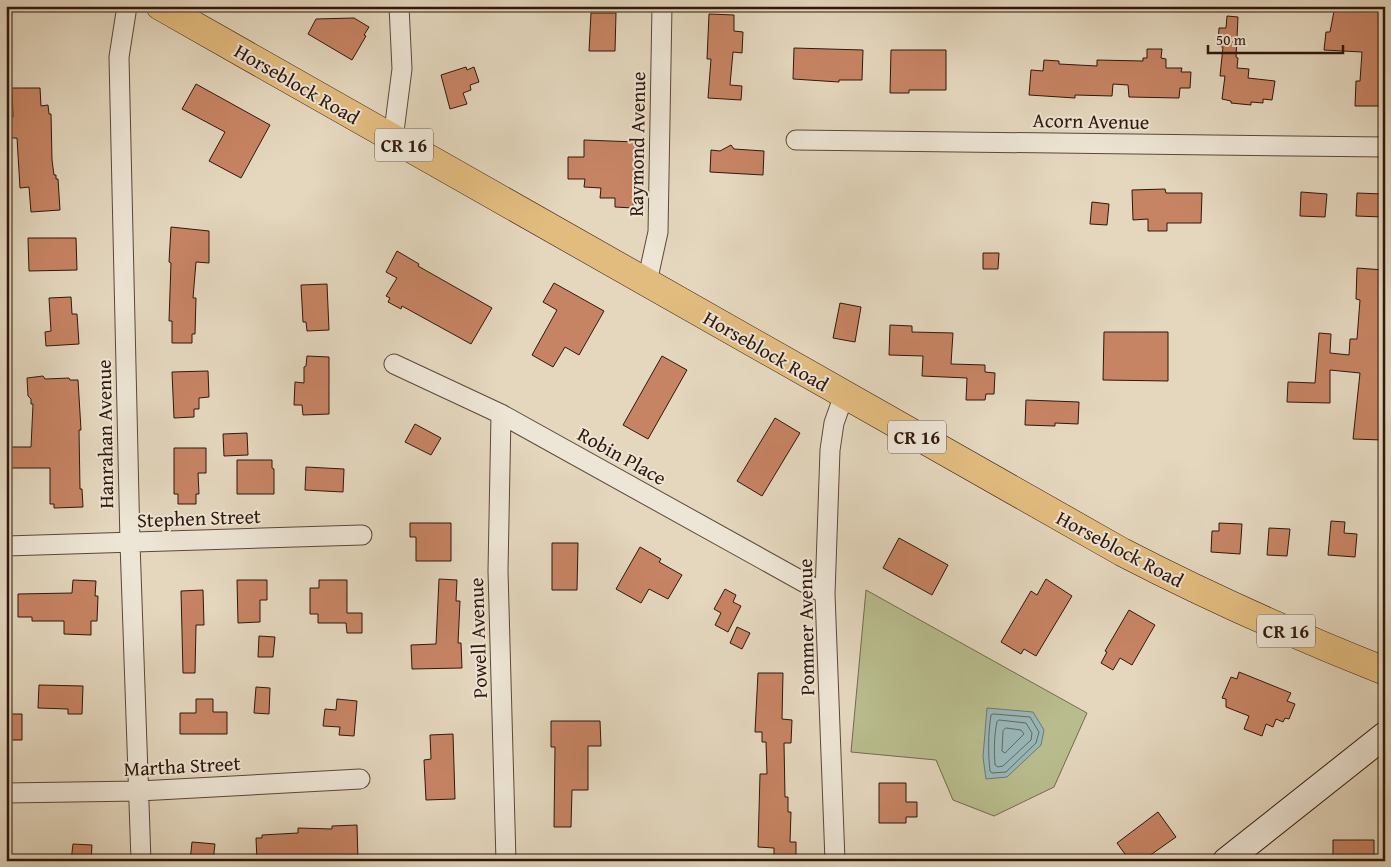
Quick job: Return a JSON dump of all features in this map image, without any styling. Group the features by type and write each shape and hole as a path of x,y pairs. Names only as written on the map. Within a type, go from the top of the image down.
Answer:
{"main road":[{"name":"Horseblock Road","path":"160,6 1116,549 1173,578 1306,640 1385,671"}],"street":[{"name":"Hanrahan Avenue","path":"127,6 119,57 130,543 141,861"},
{"path":"393,139 402,69 399,6"},
{"name":"Raymond Avenue","path":"647,282 658,232 662,6"},
{"name":"Acorn Avenue","path":"796,140 1385,147"},
{"name":"Robin Place","path":"394,364 501,414 825,594"},
{"name":"Pommer Avenue","path":"835,861 825,594 830,450 834,423 844,395"},
{"name":"Powell Avenue","path":"501,414 498,571 506,861"},
{"name":"Stephen Street","path":"6,546 362,535"},
{"path":"1231,859 1385,735"},
{"name":"Martha Street","path":"6,793 139,791 360,779"}],"green space":[{"path":"866,590 1087,713 1054,787 994,816 953,800 936,760 851,752"}],"water":[{"path":"987,708 1033,712 1044,730 1041,745 1007,777 986,779 983,757"}],"building":[{"path":"1335,6 1385,6 1385,106 1355,106 1356,81 1360,81 1362,52 1324,50 1326,32 1330,32"},
{"path":"591,13 616,13 615,51 589,51"},
{"path":"709,14 734,15 734,31 743,32 742,53 733,52 730,85 742,86 741,100 708,98 711,59 707,59"},
{"path":"1227,16 1238,17 1237,68 1249,69 1248,78 1275,81 1272,100 1263,99 1263,103 1251,102 1251,105 1231,103 1231,101 1222,99 1225,76 1220,76 1223,47 1218,46 1219,28 1226,28"},
{"path":"354,18 369,27 352,60 308,34 316,19"},
{"path":"794,48 863,50 862,80 839,80 839,82 793,79"},
{"path":"1147,49 1162,49 1161,58 1166,59 1166,68 1182,68 1181,72 1191,72 1190,88 1180,88 1179,98 1129,97 1128,85 1113,84 1112,96 1075,95 1075,98 1029,95 1031,70 1043,71 1044,60 1059,61 1059,64 1097,66 1097,60 1143,61 1143,58 1147,58"},
{"path":"891,50 946,50 946,90 909,90 909,93 890,93"},
{"path":"466,67 467,70 474,67 479,82 470,85 471,90 463,93 467,104 450,109 441,75"},
{"path":"196,84 270,125 241,178 209,161 225,132 182,109"},
{"path":"12,88 40,88 41,106 48,105 49,114 51,114 52,160 54,175 58,179 60,210 31,212 29,187 20,188 17,138 6,138 6,117 13,117"},
{"path":"584,140 636,142 633,208 615,207 615,198 600,198 601,188 584,187 585,179 568,179 568,157 584,157"},
{"path":"731,145 734,149 764,151 763,175 710,172 711,150 720,151"},
{"path":"1165,189 1166,193 1202,193 1201,223 1167,223 1167,231 1148,231 1148,219 1133,220 1132,190"},
{"path":"1301,192 1327,194 1325,217 1300,216"},
{"path":"1357,193 1383,194 1383,217 1356,216"},
{"path":"1092,202 1109,204 1107,225 1090,224"},
{"path":"171,227 209,231 209,263 196,262 193,298 196,298 195,334 192,334 192,343 172,343 172,321 169,321"},
{"path":"28,238 76,238 77,270 29,271"},
{"path":"397,251 419,264 418,266 492,308 471,344 402,306 401,309 388,302 390,298 386,296 397,278 386,272"},
{"path":"983,253 999,253 998,269 983,269"},
{"path":"1357,268 1384,270 1382,302 1385,302 1385,326 1381,382 1385,382 1381,422 1385,422 1385,437 1382,437 1382,440 1353,439 1360,373 1330,370 1330,403 1287,402 1288,382 1315,383 1319,333 1331,334 1330,353 1349,355 1350,339 1357,339 1360,300 1356,299"},
{"path":"554,283 604,311 579,355 565,347 553,367 532,355 557,310 543,302"},
{"path":"327,284 329,330 307,331 306,322 303,322 301,285"},
{"path":"71,297 72,314 77,314 79,344 46,346 45,332 51,331 49,298"},
{"path":"840,303 861,307 855,342 833,338"},
{"path":"890,325 912,326 912,332 953,333 951,364 985,365 985,372 995,373 994,394 986,394 985,400 966,400 967,378 922,376 923,356 889,355"},
{"path":"1104,332 1168,332 1168,381 1103,380"},
{"path":"307,356 329,357 329,414 303,415 302,405 294,405 295,382 304,383 304,367 306,366"},
{"path":"662,356 687,370 648,439 623,425"},
{"path":"208,371 209,397 199,398 199,409 194,409 194,417 174,418 172,372"},
{"path":"43,376 45,379 69,378 70,380 78,380 81,430 79,430 80,489 82,489 83,507 54,508 54,504 50,504 50,468 6,468 7,447 31,447 33,404 31,404 31,399 28,396 27,378"},
{"path":"1026,400 1079,402 1078,424 1055,423 1055,426 1025,425"},
{"path":"775,418 800,433 762,496 737,481"},
{"path":"415,424 441,438 431,455 405,442"},
{"path":"247,433 248,455 224,456 223,434"},
{"path":"174,448 206,448 206,473 198,473 199,494 196,494 196,504 178,504 178,494 174,494"},
{"path":"237,460 272,460 274,494 237,494"},
{"path":"306,467 344,469 343,492 305,490"},
{"path":"1331,521 1345,522 1344,533 1357,534 1355,557 1328,555"},
{"path":"410,523 451,523 451,561 416,561 416,537 410,537"},
{"path":"1219,523 1242,524 1240,554 1211,552 1212,531 1219,531"},
{"path":"1269,528 1290,529 1287,556 1267,555"},
{"path":"899,538 948,565 932,595 883,568"},
{"path":"552,543 578,543 577,590 552,590"},
{"path":"640,547 661,559 659,562 682,575 668,599 649,589 641,603 616,589"},
{"path":"439,579 457,580 456,601 460,601 458,643 461,643 462,668 412,669 411,645 436,644"},
{"path":"1046,579 1072,596 1036,656 1024,649 1021,654 1001,642 1031,591 1037,595"},
{"path":"73,580 96,581 95,596 98,596 97,621 91,621 91,635 64,634 64,621 32,621 32,617 18,617 18,594 72,593"},
{"path":"237,580 267,580 267,600 260,600 260,622 238,623"},
{"path":"319,580 347,580 347,613 362,613 362,633 347,633 346,623 318,623 318,614 310,614 310,588 319,588"},
{"path":"725,589 736,595 733,602 741,606 728,632 715,625 721,613 714,609"},
{"path":"203,590 204,625 196,625 195,673 183,673 181,591"},
{"path":"1129,610 1155,625 1132,665 1120,658 1113,670 1101,663 1107,652 1105,651"},
{"path":"737,627 750,633 742,649 730,643"},
{"path":"259,636 275,637 273,657 258,657"},
{"path":"1239,672 1291,693 1287,701 1295,704 1289,719 1285,718 1283,722 1276,719 1273,727 1266,724 1262,736 1244,729 1249,716 1226,707 1226,699 1222,698 1231,677 1237,679"},
{"path":"758,673 783,673 782,719 792,720 791,743 784,743 785,797 788,797 788,812 791,812 790,842 796,842 796,861 774,861 774,848 758,847 760,774 767,774 766,742 762,742 762,732 755,732"},
{"path":"39,685 83,686 82,714 68,714 68,709 38,708"},
{"path":"256,687 270,688 269,714 254,713"},
{"path":"196,699 213,699 213,712 227,712 227,734 180,734 180,713 196,713"},
{"path":"337,699 357,701 354,736 339,735 340,727 323,726 325,709 336,710"},
{"path":"6,714 22,714 22,740 6,740"},
{"path":"551,721 600,721 601,746 588,746 588,790 572,790 571,827 554,827 555,747 551,747"},
{"path":"453,734 455,799 426,800 424,760 431,759 430,735"},
{"path":"879,783 906,783 906,802 917,802 917,817 906,817 906,823 879,823"},
{"path":"1158,812 1176,837 1142,861 1130,861 1117,843"},
{"path":"357,825 358,861 287,859 287,861 257,861 256,838 262,838 262,835 298,833 298,828 332,829 332,826"},
{"path":"1333,840 1374,840 1374,861 1333,861"},
{"path":"192,842 215,844 213,861 190,861"},
{"path":"73,844 92,845 91,861 71,861"}]}
